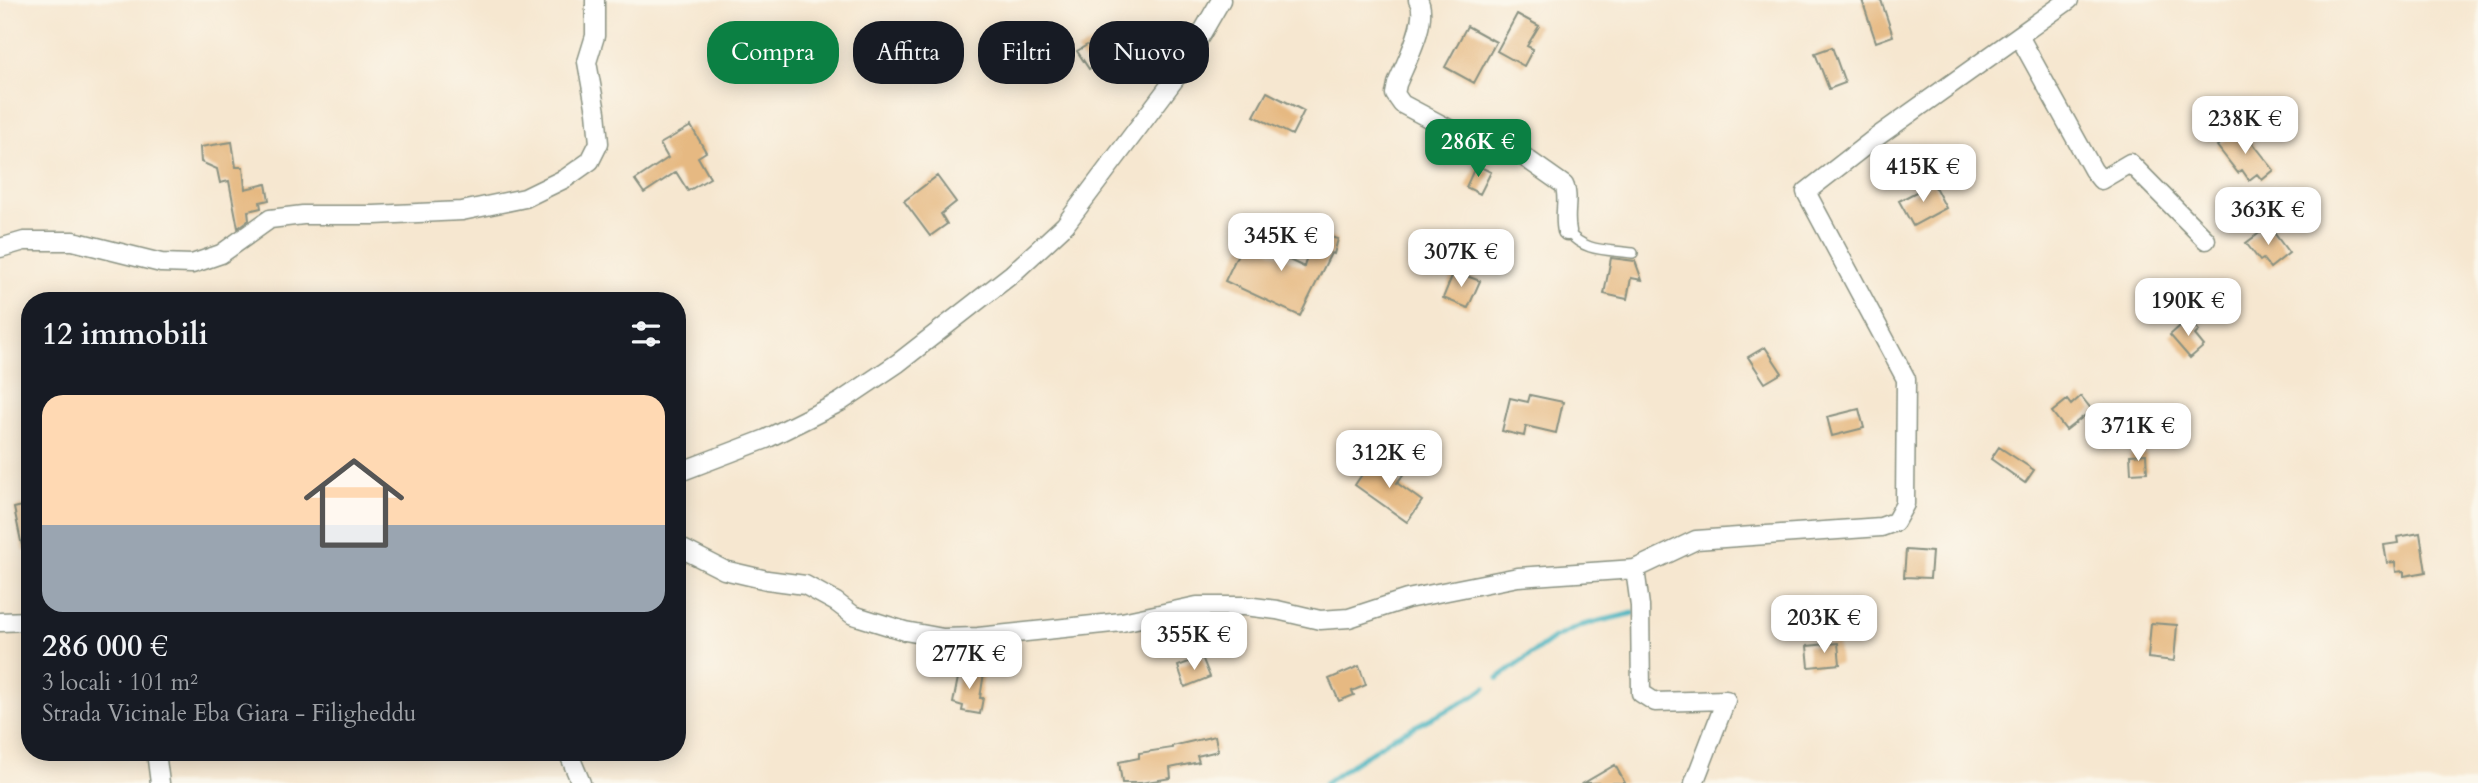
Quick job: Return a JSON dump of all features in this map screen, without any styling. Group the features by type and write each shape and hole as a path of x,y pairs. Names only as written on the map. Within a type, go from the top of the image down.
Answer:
{"street":[{"path":"0,248 23,241 74,241 161,263 192,264 221,254 270,219 303,215 462,211 525,198 566,178 590,161 599,143 587,62 595,36 595,0"},
{"path":"686,470 766,439 840,402 898,363 1012,274 1065,225 1177,76 1222,0"},
{"path":"1418,0 1422,6 1421,23 1395,94 1402,104 1483,147 1520,154 1563,185 1567,191 1564,218 1567,231"},
{"path":"686,551 724,570 768,580 805,584 853,615 905,631 943,638 978,637 1122,622 1197,606 1245,606 1320,620 1339,619 1407,599 1518,577 1635,569 1696,540 1881,527 1895,522 1905,504 1906,379 1806,192 1874,139 2069,0"},
{"path":"2019,36 2101,180 2130,163 2206,240"},
{"path":"1635,569 1640,606 1641,693 1655,702 1726,700 1694,783"},
{"path":"0,621 21,621"},
{"path":"157,761 160,783"},
{"path":"572,761 581,783"}],"lane":[{"path":"1567,231 1577,242 1590,248 1633,253"}],"building":[{"path":"1862,0 1881,0 1893,36 1876,42"},
{"path":"1517,14 1539,26 1527,46 1533,49 1524,66 1497,51"},
{"path":"1467,26 1496,42 1474,83 1445,67"},
{"path":"1089,44 1089,69 1077,51"},
{"path":"1832,47 1845,83 1829,89 1815,53"},
{"path":"1267,92 1304,111 1292,135 1254,116"},
{"path":"691,126 706,152 698,157 710,178 688,191 676,172 644,193 635,180 668,158 660,144"},
{"path":"2241,128 2274,170 2262,180 2257,174 2249,180 2242,170 2238,173 2217,146"},
{"path":"232,142 236,167 243,167 245,189 266,184 269,200 260,202 261,208 248,211 249,220 238,228 229,181 220,183 217,169 201,162 200,147"},
{"path":"1476,165 1491,172 1480,194 1466,187"},
{"path":"937,176 956,202 941,214 947,224 930,236 904,201"},
{"path":"1933,183 1946,208 1913,226 1899,201"},
{"path":"2269,226 2289,253 2270,268 2263,259 2260,261 2246,243"},
{"path":"1313,233 1338,239 1334,254 1331,253 1300,316 1225,281 1245,239 1304,267"},
{"path":"1611,258 1635,261 1642,280 1631,278 1627,299 1604,294"},
{"path":"1454,271 1480,281 1468,308 1443,298"},
{"path":"2189,318 2199,331 2195,335 2204,346 2190,358 2170,335"},
{"path":"1765,347 1782,373 1765,383 1748,357"},
{"path":"1530,395 1563,402 1556,433 1526,426 1524,436 1502,431 1510,398 1528,402"},
{"path":"2081,396 2092,410 2066,430 2052,412 2067,400 2071,405"},
{"path":"1859,409 1864,428 1832,436 1827,417"},
{"path":"1999,447 2034,470 2025,483 1991,459"},
{"path":"2146,454 2147,472 2131,473 2130,455"},
{"path":"1387,460 1405,472 1397,483 1422,501 1407,522 1355,485 1369,464 1380,471"},
{"path":"21,506 21,541 14,508"},
{"path":"2420,533 2426,572 2404,576 2404,571 2396,572 2395,562 2387,563 2384,545 2398,543 2397,537"},
{"path":"1906,550 1932,552 1930,578 1904,577"},
{"path":"2151,623 2177,625 2174,661 2148,658"},
{"path":"1838,643 1840,664 1809,667 1807,646"},
{"path":"1202,657 1210,677 1185,687 1178,666"},
{"path":"1359,666 1366,685 1352,691 1354,695 1339,701 1329,679"},
{"path":"960,668 984,673 980,714 962,711 963,706 953,703"},
{"path":"1215,736 1218,751 1197,756 1199,762 1170,768 1171,778 1122,783 1119,762 1139,758 1139,753 1172,748"},
{"path":"1615,765 1625,783 1584,783"}],"waterway":[{"path":"1498,678 1554,638 1583,625 1634,613"},
{"path":"1325,783 1390,739 1485,688"}]}
